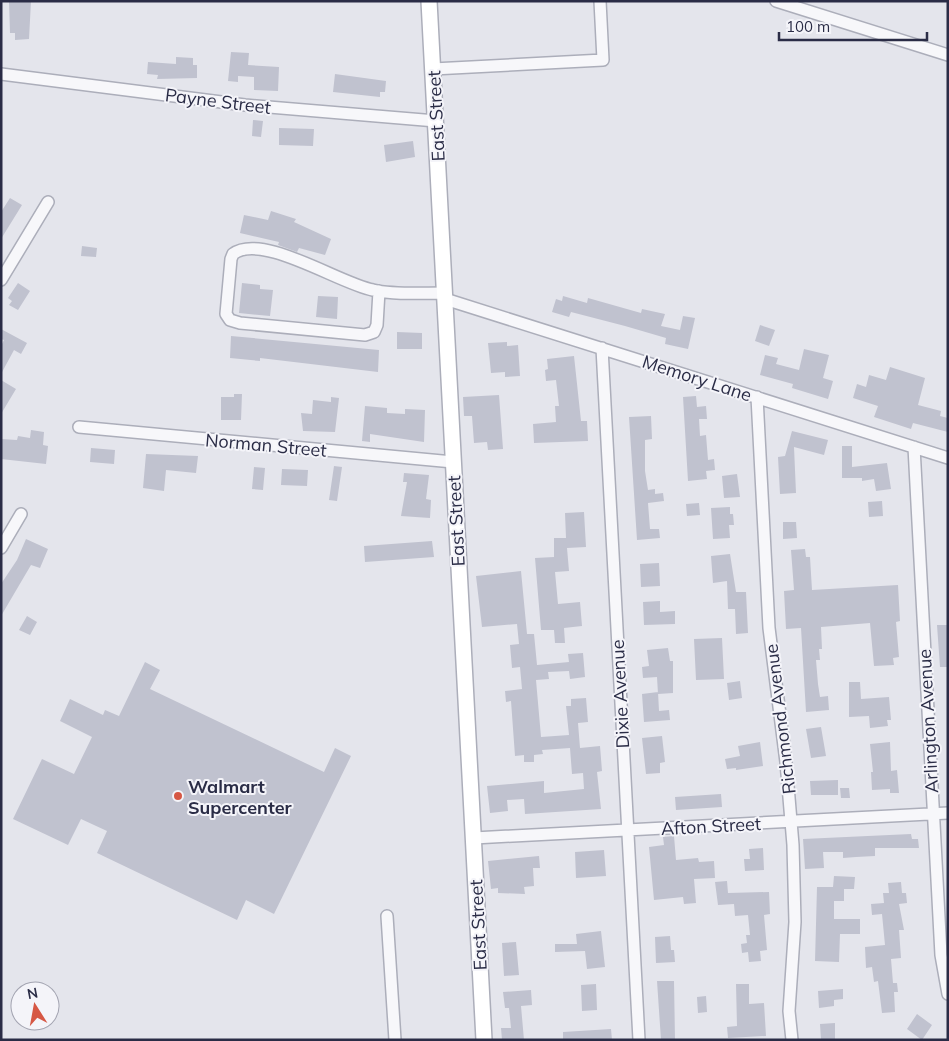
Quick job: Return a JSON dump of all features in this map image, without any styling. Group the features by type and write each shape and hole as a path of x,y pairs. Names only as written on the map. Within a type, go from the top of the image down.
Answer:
{"street":[{"name":"East Street","path":"429,1 484,1040"},
{"path":"433,69 603,60 600,1"},
{"path":"776,1 948,55"},
{"name":"Payne Street","path":"1,74 244,105 436,121"},
{"path":"1,280 48,202"},
{"name":"Memory Lane","path":"379,292 377,325 372,334 365,335 240,323 230,320 226,314 233,254 241,249 272,252 370,290 445,296 948,458"},
{"name":"Dixie Avenue","path":"602,348 639,1040"},
{"name":"Richmond Avenue","path":"757,397 769,628 786,762 791,821 795,922 789,1011 792,1040"},
{"name":"Norman Street","path":"79,427 453,462"},
{"name":"Arlington Avenue","path":"914,447 941,956 948,994"},
{"path":"1,548 20,514"},
{"name":"Afton Street","path":"474,838 948,813"},
{"path":"387,916 395,1040"}],"building":[{"path":"9,1 31,1 29,39 15,40 15,33 10,33"},
{"path":"231,52 249,53 248,65 279,67 278,91 254,90 254,77 238,76 238,82 228,81"},
{"path":"176,57 193,58 193,65 197,65 197,78 157,79 158,75 147,74 148,62 176,64"},
{"path":"335,74 386,81 385,92 380,92 380,97 333,92"},
{"path":"253,120 263,121 261,137 252,136"},
{"path":"279,128 314,129 313,146 279,145"},
{"path":"413,141 415,157 386,162 384,145"},
{"path":"10,198 22,205 1,239 1,212"},
{"path":"271,211 296,219 294,222 331,239 325,255 299,248 297,252 278,245 279,242 240,233 244,215 268,220"},
{"path":"82,246 97,248 96,257 81,256"},
{"path":"18,283 30,291 18,310 9,305 12,301 8,298"},
{"path":"242,283 260,285 260,289 273,290 270,316 239,313"},
{"path":"318,296 338,297 337,319 316,317"},
{"path":"563,296 587,303 588,298 641,313 642,309 665,314 661,326 680,330 683,316 695,318 688,349 665,344 666,338 625,326 571,312 569,317 552,312 556,299 562,301"},
{"path":"760,325 775,330 769,346 755,341"},
{"path":"1,329 27,343 21,354 14,350 1,374 1,346 4,340 1,339"},
{"path":"397,332 422,333 422,349 397,349"},
{"path":"231,336 379,350 378,372 260,358 260,361 230,358"},
{"path":"507,342 507,346 518,345 520,376 505,377 505,372 491,373 488,343"},
{"path":"804,349 829,355 823,378 833,381 828,399 792,388 793,384 760,375 765,355 778,358 776,364 799,370"},
{"path":"574,356 581,421 587,421 588,441 534,443 533,424 556,422 555,406 559,406 556,380 546,381 547,359"},
{"path":"890,367 925,378 918,405 941,411 940,416 948,418 948,432 913,423 911,429 874,417 878,406 853,398 857,384 866,387 869,375 886,380"},
{"path":"1,380 16,389 1,414"},
{"path":"234,394 242,394 241,420 221,420 221,397 234,397"},
{"path":"499,395 503,449 488,450 487,442 474,443 472,416 464,416 463,397"},
{"path":"696,396 697,407 706,406 707,419 699,419 700,436 706,435 708,460 714,459 715,470 706,471 707,479 688,481 683,397"},
{"path":"331,397 339,398 335,432 303,431 301,413 312,414 313,400 331,402"},
{"path":"365,406 387,408 387,413 405,414 405,409 425,410 424,442 370,434 370,442 362,441"},
{"path":"651,416 652,439 645,440 645,471 648,490 655,489 655,494 663,493 664,501 648,503 650,529 659,529 660,538 637,540 629,417"},
{"path":"31,430 44,432 43,445 48,446 46,464 1,459 1,439 17,440 18,436 30,438"},
{"path":"792,431 828,440 824,455 794,447 796,493 780,494 778,457 785,456"},
{"path":"842,446 852,446 852,467 887,463 891,489 876,491 874,479 862,481 862,478 842,478"},
{"path":"91,448 115,450 114,464 90,462"},
{"path":"146,454 198,456 196,473 166,470 164,491 143,488"},
{"path":"334,466 342,467 337,501 329,500"},
{"path":"254,467 265,468 263,490 252,489"},
{"path":"282,469 308,470 307,486 281,485"},
{"path":"404,473 429,475 426,499 431,500 430,518 401,516 407,482 403,482"},
{"path":"737,474 740,497 724,498 722,476"},
{"path":"882,501 883,516 869,517 868,502"},
{"path":"699,503 700,515 687,516 686,504"},
{"path":"730,507 730,514 733,514 734,525 729,525 730,538 713,539 711,508"},
{"path":"584,512 586,547 567,548 569,571 555,572 558,604 580,602 582,626 564,628 565,643 555,643 554,630 541,630 535,558 554,557 554,538 566,538 565,513"},
{"path":"783,522 796,522 797,538 783,539"},
{"path":"26,539 48,549 40,568 31,565 1,616 1,584 17,560"},
{"path":"432,541 434,557 365,562 364,546"},
{"path":"805,549 806,557 810,557 812,590 898,585 900,621 896,622 899,657 893,658 894,665 874,666 870,623 821,627 822,649 819,649 820,660 816,660 818,684 820,697 828,696 829,710 806,712 801,628 786,629 784,591 794,590 791,550"},
{"path":"730,554 736,592 746,592 748,633 736,634 735,609 728,609 727,581 713,583 711,556"},
{"path":"659,563 660,586 641,587 640,564"},
{"path":"521,571 527,634 534,634 537,665 569,662 568,654 583,653 585,677 570,679 569,671 548,672 549,679 536,680 541,737 569,735 566,706 571,706 571,699 586,698 588,722 578,723 580,748 600,746 602,771 597,772 601,809 525,814 524,799 507,800 508,811 490,813 487,786 544,781 544,793 584,789 583,773 572,774 570,748 542,750 543,754 534,755 534,762 524,762 524,755 515,756 511,701 506,702 505,691 522,689 520,667 512,668 510,645 519,644 517,624 482,627 476,576"},
{"path":"660,601 660,612 675,611 675,624 644,625 643,602"},
{"path":"27,616 37,622 30,635 19,630"},
{"path":"937,625 948,625 948,667 940,667"},
{"path":"722,638 724,679 696,680 694,639"},
{"path":"668,648 670,661 673,661 673,693 658,694 657,677 643,678 642,667 649,666 647,650"},
{"name":"Walmart Supercenter","path":"145,662 160,670 150,689 324,772 335,748 351,756 274,914 246,900 237,920 97,853 107,831 81,819 68,845 13,819 42,759 74,774 92,737 60,721 70,699 103,715 105,710 119,716"},
{"path":"740,681 742,698 729,700 727,683"},
{"path":"849,682 860,682 861,699 889,697 891,720 887,720 888,726 870,728 869,716 849,717"},
{"path":"658,692 659,711 669,710 670,720 644,722 642,694"},
{"path":"821,727 826,756 811,758 806,729"},
{"path":"662,736 665,762 660,763 660,773 646,774 642,738"},
{"path":"760,742 763,766 736,770 736,768 727,769 725,759 740,756 738,746"},
{"path":"890,742 891,771 897,770 899,793 890,793 890,789 872,790 871,772 873,772 870,744"},
{"path":"838,780 838,795 811,795 810,781"},
{"path":"840,788 849,788 850,798 841,798"},
{"path":"721,794 722,807 676,810 675,797"},
{"path":"911,834 912,839 918,839 919,848 875,848 875,856 843,858 843,852 823,852 824,868 805,869 803,839"},
{"path":"674,836 676,860 698,858 699,862 714,861 715,878 694,879 696,903 684,904 683,897 654,900 649,847 664,845 663,837"},
{"path":"763,848 764,870 745,871 744,859 750,859 749,849"},
{"path":"604,850 606,876 576,878 575,852"},
{"path":"539,856 540,868 533,868 534,886 524,887 525,894 498,893 498,888 491,889 488,861"},
{"path":"834,876 855,877 854,889 844,889 844,901 834,901 834,919 860,919 860,934 840,934 839,962 815,961 817,887 833,887"},
{"path":"727,881 728,893 769,892 770,914 764,915 767,950 760,951 761,961 749,962 748,952 742,953 741,944 747,943 746,935 750,935 748,915 735,916 734,904 718,905 715,882"},
{"path":"901,882 902,893 906,893 907,903 899,904 904,930 899,930 901,958 891,959 893,983 897,983 898,992 894,992 895,1012 882,1013 878,981 874,982 872,967 866,968 865,947 885,945 882,914 872,915 871,904 884,903 883,893 889,893 888,883"},
{"path":"601,931 605,967 587,969 585,951 555,952 555,944 577,944 576,934"},
{"path":"670,936 671,950 674,950 675,962 656,963 655,937"},
{"path":"516,942 519,975 504,976 502,943"},
{"path":"657,981 674,981 675,1040 661,1040"},
{"path":"596,984 597,1010 582,1011 581,985"},
{"path":"736,984 749,984 749,1004 764,1003 766,1036 728,1038 727,1027 737,1026"},
{"path":"843,989 843,999 834,1000 834,1006 819,1008 818,991"},
{"path":"531,990 532,1005 521,1006 524,1040 502,1040 501,1028 511,1028 509,1008 505,1008 503,992"},
{"path":"706,996 707,1012 698,1013 697,997"},
{"path":"917,1014 932,1025 922,1040 907,1029"},
{"path":"835,1023 835,1040 821,1040 820,1024"},
{"path":"611,1029 612,1040 563,1040 563,1032"}],"place":[{"name":"Walmart Supercenter","path":"178,796"}]}
